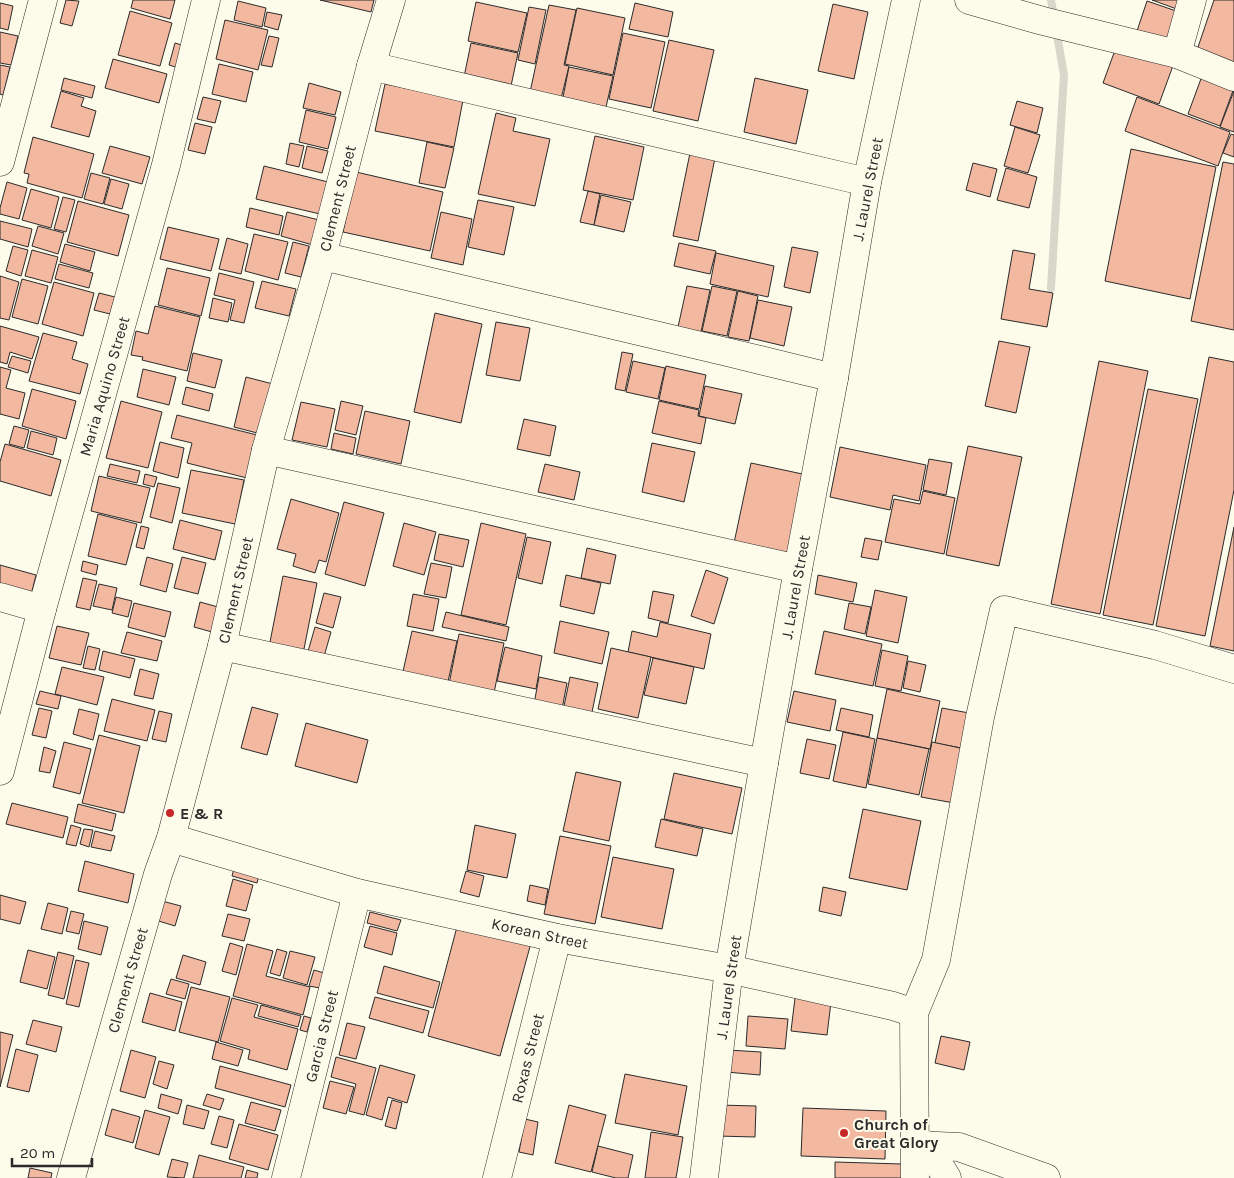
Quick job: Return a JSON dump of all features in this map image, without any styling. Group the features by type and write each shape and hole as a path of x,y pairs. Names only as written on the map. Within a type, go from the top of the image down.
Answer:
{"street":[{"path":"0,162 43,0"},
{"name":"Maria Aquino Street","path":"0,771 42,609 166,165 206,0"},
{"name":"Clement Street","path":"71,1178 170,838 222,646 266,450 322,256 371,66 391,0"},
{"name":"J. Laurel Street","path":"704,1178 729,969 764,763 834,378 866,182 906,0"},
{"path":"968,0 1177,54 1234,77"},
{"path":"1177,54 1192,0"},
{"path":"371,66 866,182"},
{"path":"322,256 834,378"},
{"path":"266,450 798,569"},
{"path":"0,596 42,609"},
{"path":"915,1178 921,1145 914,1013 936,960 980,717 1004,610 1155,645 1234,669"},
{"path":"222,646 764,763"},
{"name":"Korean Street","path":"170,838 356,893 557,938 729,969 893,1006 914,1013"},
{"name":"Garcia Street","path":"286,1178 356,893"},
{"name":"Roxas Street","path":"497,1178 557,938"},
{"path":"921,1145 959,1147 1046,1178"},
{"path":"921,1145 947,1178"},
{"path":"959,1147 979,1178"}],"building":[{"path":"66,0 79,1 72,26 60,23"},
{"path":"133,0 175,0 170,19 131,8"},
{"path":"320,0 374,0 371,12"},
{"path":"1152,0 1189,0 1185,12"},
{"path":"1214,0 1234,0 1234,66 1196,53"},
{"path":"238,1 266,8 262,27 234,20"},
{"path":"1147,1 1182,13 1170,46 1136,34"},
{"path":"476,2 527,13 518,52 468,41"},
{"path":"0,3 13,6 8,30 0,28"},
{"path":"635,3 673,12 668,37 629,29"},
{"path":"833,4 868,12 854,79 818,71"},
{"path":"549,5 576,10 564,65 569,66 561,99 530,92"},
{"path":"529,7 546,10 535,64 518,60"},
{"path":"577,8 625,18 613,75 565,64"},
{"path":"130,11 172,23 160,66 118,55"},
{"path":"267,12 282,15 278,30 264,26"},
{"path":"225,20 268,30 258,70 216,59"},
{"path":"0,32 18,36 11,65 0,63"},
{"path":"623,33 665,42 651,108 609,99"},
{"path":"269,36 279,38 272,67 261,65"},
{"path":"669,40 714,50 698,121 653,111"},
{"path":"1118,42 1174,63 1159,104 1103,83"},
{"path":"175,43 188,47 182,69 169,65"},
{"path":"471,43 518,53 511,86 464,77"},
{"path":"113,59 167,74 159,103 105,88"},
{"path":"219,64 253,72 246,102 212,94"},
{"path":"0,65 10,67 3,95 0,94"},
{"path":"569,67 613,76 606,107 563,97"},
{"path":"1202,76 1234,88 1220,126 1188,114"},
{"path":"64,78 95,86 92,98 61,90"},
{"path":"755,78 808,90 796,144 744,132"},
{"path":"309,83 341,92 335,115 303,108"},
{"path":"385,84 463,100 454,147 375,131"},
{"path":"61,91 84,98 81,106 96,111 89,137 51,127"},
{"path":"1234,91 1234,132 1220,127"},
{"path":"203,97 221,101 215,123 197,119"},
{"path":"1137,97 1230,132 1218,166 1125,131"},
{"path":"1017,101 1043,108 1037,133 1010,125"},
{"path":"306,110 336,117 328,149 299,142"},
{"path":"496,113 516,118 513,131 550,139 535,206 478,194"},
{"path":"195,123 212,127 205,154 188,150"},
{"path":"1015,127 1040,135 1028,173 1004,166"},
{"path":"1231,134 1234,135 1234,157 1223,153"},
{"path":"595,136 644,147 633,200 583,190"},
{"path":"33,137 94,154 82,198 27,183 29,174 24,173"},
{"path":"427,142 454,148 445,188 419,183"},
{"path":"290,143 304,146 299,167 286,164"},
{"path":"110,146 150,157 142,184 102,173"},
{"path":"307,146 328,151 322,173 302,168"},
{"path":"1131,149 1216,167 1190,299 1105,281"},
{"path":"690,153 715,158 698,241 673,236"},
{"path":"1223,162 1234,164 1234,330 1191,321"},
{"path":"973,163 997,169 990,197 966,190"},
{"path":"264,166 328,182 320,214 256,199"},
{"path":"1006,168 1037,177 1029,208 997,200"},
{"path":"356,172 443,192 430,251 343,232"},
{"path":"91,173 110,178 103,204 84,199"},
{"path":"111,179 129,184 122,209 104,204"},
{"path":"7,182 27,188 19,219 0,214"},
{"path":"31,189 59,197 51,228 22,220"},
{"path":"588,191 600,194 594,225 580,222"},
{"path":"601,195 631,202 624,232 594,225"},
{"path":"63,197 75,200 66,232 54,229"},
{"path":"478,200 514,207 504,255 468,247"},
{"path":"78,201 129,215 118,256 67,242"},
{"path":"250,208 283,216 279,235 246,227"},
{"path":"287,212 319,220 313,245 281,236"},
{"path":"441,212 472,219 463,265 431,258"},
{"path":"0,221 32,229 28,247 0,239"},
{"path":"38,226 64,233 58,254 32,246"},
{"path":"168,227 219,239 211,271 160,259"},
{"path":"254,234 288,242 278,280 245,271"},
{"path":"227,238 248,244 241,274 219,269"},
{"path":"293,242 309,246 301,277 285,273"},
{"path":"679,243 716,251 710,274 674,266"},
{"path":"65,244 95,252 90,271 60,262"},
{"path":"13,246 28,250 21,276 6,271"},
{"path":"792,247 818,252 810,293 784,287"},
{"path":"32,250 58,257 51,283 25,276"},
{"path":"1013,250 1035,254 1029,289 1053,293 1047,327 1001,319"},
{"path":"716,253 774,266 768,297 710,284"},
{"path":"59,264 93,273 89,288 55,279"},
{"path":"167,268 210,278 201,316 158,305"},
{"path":"219,273 254,282 244,323 230,320 235,300 214,295"},
{"path":"0,276 19,282 9,320 0,318"},
{"path":"22,279 48,286 38,324 12,317"},
{"path":"262,281 296,289 289,316 255,308"},
{"path":"54,282 94,293 83,336 42,324"},
{"path":"687,286 710,290 701,332 678,327"},
{"path":"712,286 737,291 727,336 702,331"},
{"path":"738,291 758,296 749,341 728,337"},
{"path":"99,293 115,297 110,314 94,310"},
{"path":"213,298 232,303 228,322 209,318"},
{"path":"758,300 792,307 784,346 750,338"},
{"path":"155,306 200,317 187,371 142,360 143,357 131,355 136,331 148,334"},
{"path":"435,313 482,324 461,423 414,412"},
{"path":"496,322 530,328 520,381 486,375"},
{"path":"0,326 39,337 32,359 10,352 7,364 0,362"},
{"path":"43,333 77,342 72,359 88,364 80,394 29,381"},
{"path":"999,341 1030,347 1016,413 985,406"},
{"path":"622,352 633,354 625,391 615,389"},
{"path":"193,353 222,360 215,388 187,381"},
{"path":"12,356 31,361 28,373 8,367"},
{"path":"1209,357 1234,362 1234,490 1205,636 1156,626"},
{"path":"633,361 665,368 658,399 626,392"},
{"path":"1099,361 1148,371 1100,614 1051,604"},
{"path":"666,366 706,375 699,409 659,400"},
{"path":"0,367 11,370 6,388 25,393 19,419 0,414"},
{"path":"143,369 176,377 169,405 137,397"},
{"path":"246,377 273,384 261,434 234,427"},
{"path":"705,386 742,394 735,424 699,416"},
{"path":"186,387 213,394 209,411 182,404"},
{"path":"32,389 76,401 66,439 22,426"},
{"path":"1148,389 1198,399 1153,625 1103,615"},
{"path":"121,401 162,412 148,468 106,458"},
{"path":"341,401 363,406 356,435 335,430"},
{"path":"659,401 699,410 698,416 706,418 701,444 652,433"},
{"path":"301,402 335,409 327,447 292,440"},
{"path":"365,411 410,421 401,464 356,454"},
{"path":"177,415 265,437 255,480 187,463 192,443 171,438"},
{"path":"524,419 556,426 550,456 517,449"},
{"path":"14,426 29,430 24,448 9,444"},
{"path":"31,431 57,438 53,455 27,448"},
{"path":"334,433 356,438 353,454 331,449"},
{"path":"160,442 184,448 178,478 153,471"},
{"path":"652,443 695,452 684,502 642,492"},
{"path":"5,444 61,460 51,496 0,481 0,462"},
{"path":"968,446 1022,457 999,566 946,555"},
{"path":"840,447 926,465 919,501 893,495 890,510 830,497"},
{"path":"929,459 952,463 946,495 923,490"},
{"path":"751,463 807,475 790,555 734,543"},
{"path":"110,464 140,471 137,483 107,476"},
{"path":"545,464 580,472 574,500 538,492"},
{"path":"191,470 244,480 235,524 182,513"},
{"path":"145,474 157,477 154,487 143,484"},
{"path":"99,476 150,488 141,523 91,511"},
{"path":"158,483 180,488 172,523 150,517"},
{"path":"923,491 955,498 944,554 885,542 894,499 920,504"},
{"path":"291,499 339,513 326,562 319,560 315,573 293,566 296,554 277,549"},
{"path":"344,502 384,513 365,586 325,574"},
{"path":"98,514 137,524 126,565 88,556"},
{"path":"180,520 222,531 215,560 173,549"},
{"path":"404,523 436,532 424,575 393,566"},
{"path":"481,523 526,534 506,625 461,615"},
{"path":"141,526 149,528 144,549 136,547"},
{"path":"1234,527 1234,651 1210,646"},
{"path":"439,534 469,540 463,567 434,560"},
{"path":"527,537 551,542 542,584 518,578"},
{"path":"865,538 882,541 878,560 861,557"},
{"path":"587,548 616,555 610,584 581,578"},
{"path":"147,557 173,564 166,592 140,585"},
{"path":"182,557 206,563 198,594 174,588"},
{"path":"83,561 98,565 96,575 81,571"},
{"path":"431,563 452,567 446,598 424,594"},
{"path":"0,565 36,575 31,595 0,586"},
{"path":"706,570 728,578 714,624 691,616"},
{"path":"566,575 601,583 594,614 560,606"},
{"path":"818,575 857,583 853,602 815,594"},
{"path":"283,576 317,583 302,659 268,652"},
{"path":"83,578 97,581 90,610 76,607"},
{"path":"99,584 117,588 112,610 93,606"},
{"path":"875,590 907,597 898,643 866,636"},
{"path":"653,591 674,595 668,623 648,618"},
{"path":"324,593 341,597 333,628 316,623"},
{"path":"413,594 439,599 433,631 407,626"},
{"path":"116,597 132,601 128,617 112,613"},
{"path":"200,602 218,607 212,632 194,627"},
{"path":"134,603 171,612 165,637 128,627"},
{"path":"849,603 871,607 865,634 844,629"},
{"path":"446,612 509,627 506,641 442,627"},
{"path":"560,621 609,632 602,664 554,653"},
{"path":"660,622 711,634 704,669 628,652 632,631 657,637"},
{"path":"57,626 89,633 81,665 49,658"},
{"path":"315,627 331,632 323,660 307,655"},
{"path":"412,631 457,641 447,686 402,676"},
{"path":"824,631 882,644 873,686 815,674"},
{"path":"127,632 162,641 157,661 121,653"},
{"path":"459,634 504,643 493,698 448,689"},
{"path":"88,646 100,649 95,670 83,668"},
{"path":"505,647 542,656 536,689 497,681"},
{"path":"611,648 651,657 638,718 598,709"},
{"path":"882,650 908,656 901,691 875,686"},
{"path":"103,651 135,659 130,678 99,670"},
{"path":"653,658 694,667 686,704 644,695"},
{"path":"908,661 926,665 920,692 903,688"},
{"path":"62,667 104,677 97,705 55,694"},
{"path":"140,669 159,674 153,699 134,695"},
{"path":"539,677 567,683 562,709 534,704"},
{"path":"570,677 598,683 591,717 563,711"},
{"path":"887,689 940,701 930,749 877,738"},
{"path":"40,691 61,696 58,709 36,704"},
{"path":"794,691 836,700 830,731 787,722"},
{"path":"112,699 155,710 147,741 104,731"},
{"path":"252,707 278,714 267,755 241,748"},
{"path":"39,708 52,711 46,738 32,735"},
{"path":"841,708 873,715 869,737 836,730"},
{"path":"942,708 969,713 961,748 935,743"},
{"path":"79,709 99,714 93,740 73,734"},
{"path":"159,711 172,714 166,742 152,739"},
{"path":"306,723 368,740 357,783 295,766"},
{"path":"843,732 875,739 866,788 833,781"},
{"path":"99,735 140,746 124,813 82,803"},
{"path":"877,738 929,749 919,795 868,784"},
{"path":"807,739 836,745 829,779 800,773"},
{"path":"64,742 91,749 80,794 53,787"},
{"path":"932,742 965,749 954,803 921,797"},
{"path":"44,747 56,751 50,773 39,771"},
{"path":"576,772 621,782 609,841 563,831"},
{"path":"674,773 742,788 732,834 664,819"},
{"path":"12,803 68,817 63,838 6,824"},
{"path":"78,804 116,814 112,831 74,822"},
{"path":"863,809 921,821 907,890 849,878"},
{"path":"661,819 703,829 697,856 655,847"},
{"path":"71,825 81,828 76,846 66,844"},
{"path":"475,825 516,834 507,878 467,870"},
{"path":"84,829 93,830 89,847 80,844"},
{"path":"95,831 115,836 111,851 91,847"},
{"path":"560,836 611,846 595,924 544,914"},
{"path":"613,857 674,869 662,929 601,917"},
{"path":"85,861 134,874 128,903 78,891"},
{"path":"236,861 261,868 257,883 232,876"},
{"path":"466,871 484,876 479,897 460,892"},
{"path":"233,879 253,885 246,911 226,906"},
{"path":"530,885 548,889 545,905 527,901"},
{"path":"823,887 846,892 841,916 819,911"},
{"path":"0,895 26,902 20,924 0,919"},
{"path":"158,900 181,906 175,926 152,919"},
{"path":"48,903 68,908 62,934 41,929"},
{"path":"71,911 84,914 79,934 66,931"},
{"path":"370,912 401,920 397,931 367,923"},
{"path":"228,914 250,919 244,941 222,936"},
{"path":"84,921 108,927 101,955 78,949"},
{"path":"458,923 531,943 500,1056 428,1036"},
{"path":"370,926 397,933 392,955 364,947"},
{"path":"230,943 243,947 236,975 222,971"},
{"path":"247,944 273,951 266,976 310,987 303,1015 233,996"},
{"path":"277,949 287,952 280,976 270,973"},
{"path":"28,950 55,957 47,989 20,982"},
{"path":"290,951 315,957 307,985 283,978"},
{"path":"58,952 74,956 64,999 48,995"},
{"path":"183,955 206,962 200,985 176,978"},
{"path":"76,960 89,963 79,1007 66,1004"},
{"path":"384,966 440,982 433,1008 377,993"},
{"path":"314,970 324,973 320,988 309,986"},
{"path":"171,979 189,984 185,999 166,994"},
{"path":"191,987 230,997 218,1042 179,1032"},
{"path":"150,993 182,1002 175,1031 142,1022"},
{"path":"375,997 429,1011 423,1033 369,1018"},
{"path":"232,998 258,1005 254,1017 298,1029 287,1070 248,1059 250,1050 220,1041"},
{"path":"795,998 831,1002 827,1035 791,1031"},
{"path":"261,1005 301,1016 298,1027 258,1016"},
{"path":"304,1016 311,1018 307,1032 300,1030"},
{"path":"748,1016 788,1019 785,1049 746,1046"},
{"path":"33,1020 62,1027 56,1052 26,1044"},
{"path":"347,1023 365,1027 356,1059 339,1055"},
{"path":"0,1032 13,1035 0,1087"},
{"path":"941,1036 970,1042 964,1070 935,1063"},
{"path":"216,1042 243,1050 238,1066 212,1059"},
{"path":"16,1049 38,1055 29,1092 7,1087"},
{"path":"131,1050 156,1057 145,1098 120,1091"},
{"path":"728,1050 761,1052 760,1075 726,1072"},
{"path":"336,1057 376,1068 364,1115 349,1111 356,1084 331,1077"},
{"path":"159,1061 174,1065 167,1089 153,1084"},
{"path":"380,1065 415,1075 407,1103 388,1097 382,1120 366,1115"},
{"path":"220,1066 291,1085 285,1107 215,1088"},
{"path":"625,1074 687,1086 678,1135 615,1123"},
{"path":"330,1081 354,1087 346,1114 323,1108"},
{"path":"161,1094 182,1100 178,1114 158,1108"},
{"path":"207,1094 224,1099 220,1110 203,1105"},
{"path":"392,1100 402,1103 396,1129 385,1126"},
{"path":"251,1102 281,1110 275,1131 245,1123"},
{"path":"187,1105 209,1111 204,1129 183,1124"},
{"path":"569,1105 606,1115 591,1172 555,1163"},
{"path":"718,1105 756,1106 755,1137 717,1136"},
{"name":"Church of Great Glory","path":"803,1108 886,1111 885,1159 801,1156"},
{"path":"112,1109 140,1117 133,1143 105,1135"},
{"path":"145,1110 170,1117 159,1155 135,1148"},
{"path":"219,1116 234,1120 227,1148 211,1144"},
{"path":"525,1119 538,1122 533,1155 519,1152"},
{"path":"239,1124 278,1135 268,1170 229,1159"},
{"path":"651,1132 683,1137 676,1178 645,1178"},
{"path":"598,1146 633,1155 628,1178 616,1178 592,1172"},
{"path":"199,1155 244,1167 241,1178 193,1178"},
{"path":"172,1159 188,1163 184,1178 167,1177"},
{"path":"835,1162 902,1164 902,1178 835,1178"},
{"path":"30,1168 52,1173 51,1178 28,1178"},
{"path":"247,1170 258,1173 257,1178 245,1178"}],"waterway":[{"path":"1051,0 1054,17"},
{"path":"1051,288 1064,75 1056,29"}],"place":[{"name":"E & R","path":"170,813"},
{"name":"Church of Great Glory","path":"844,1133"}]}
